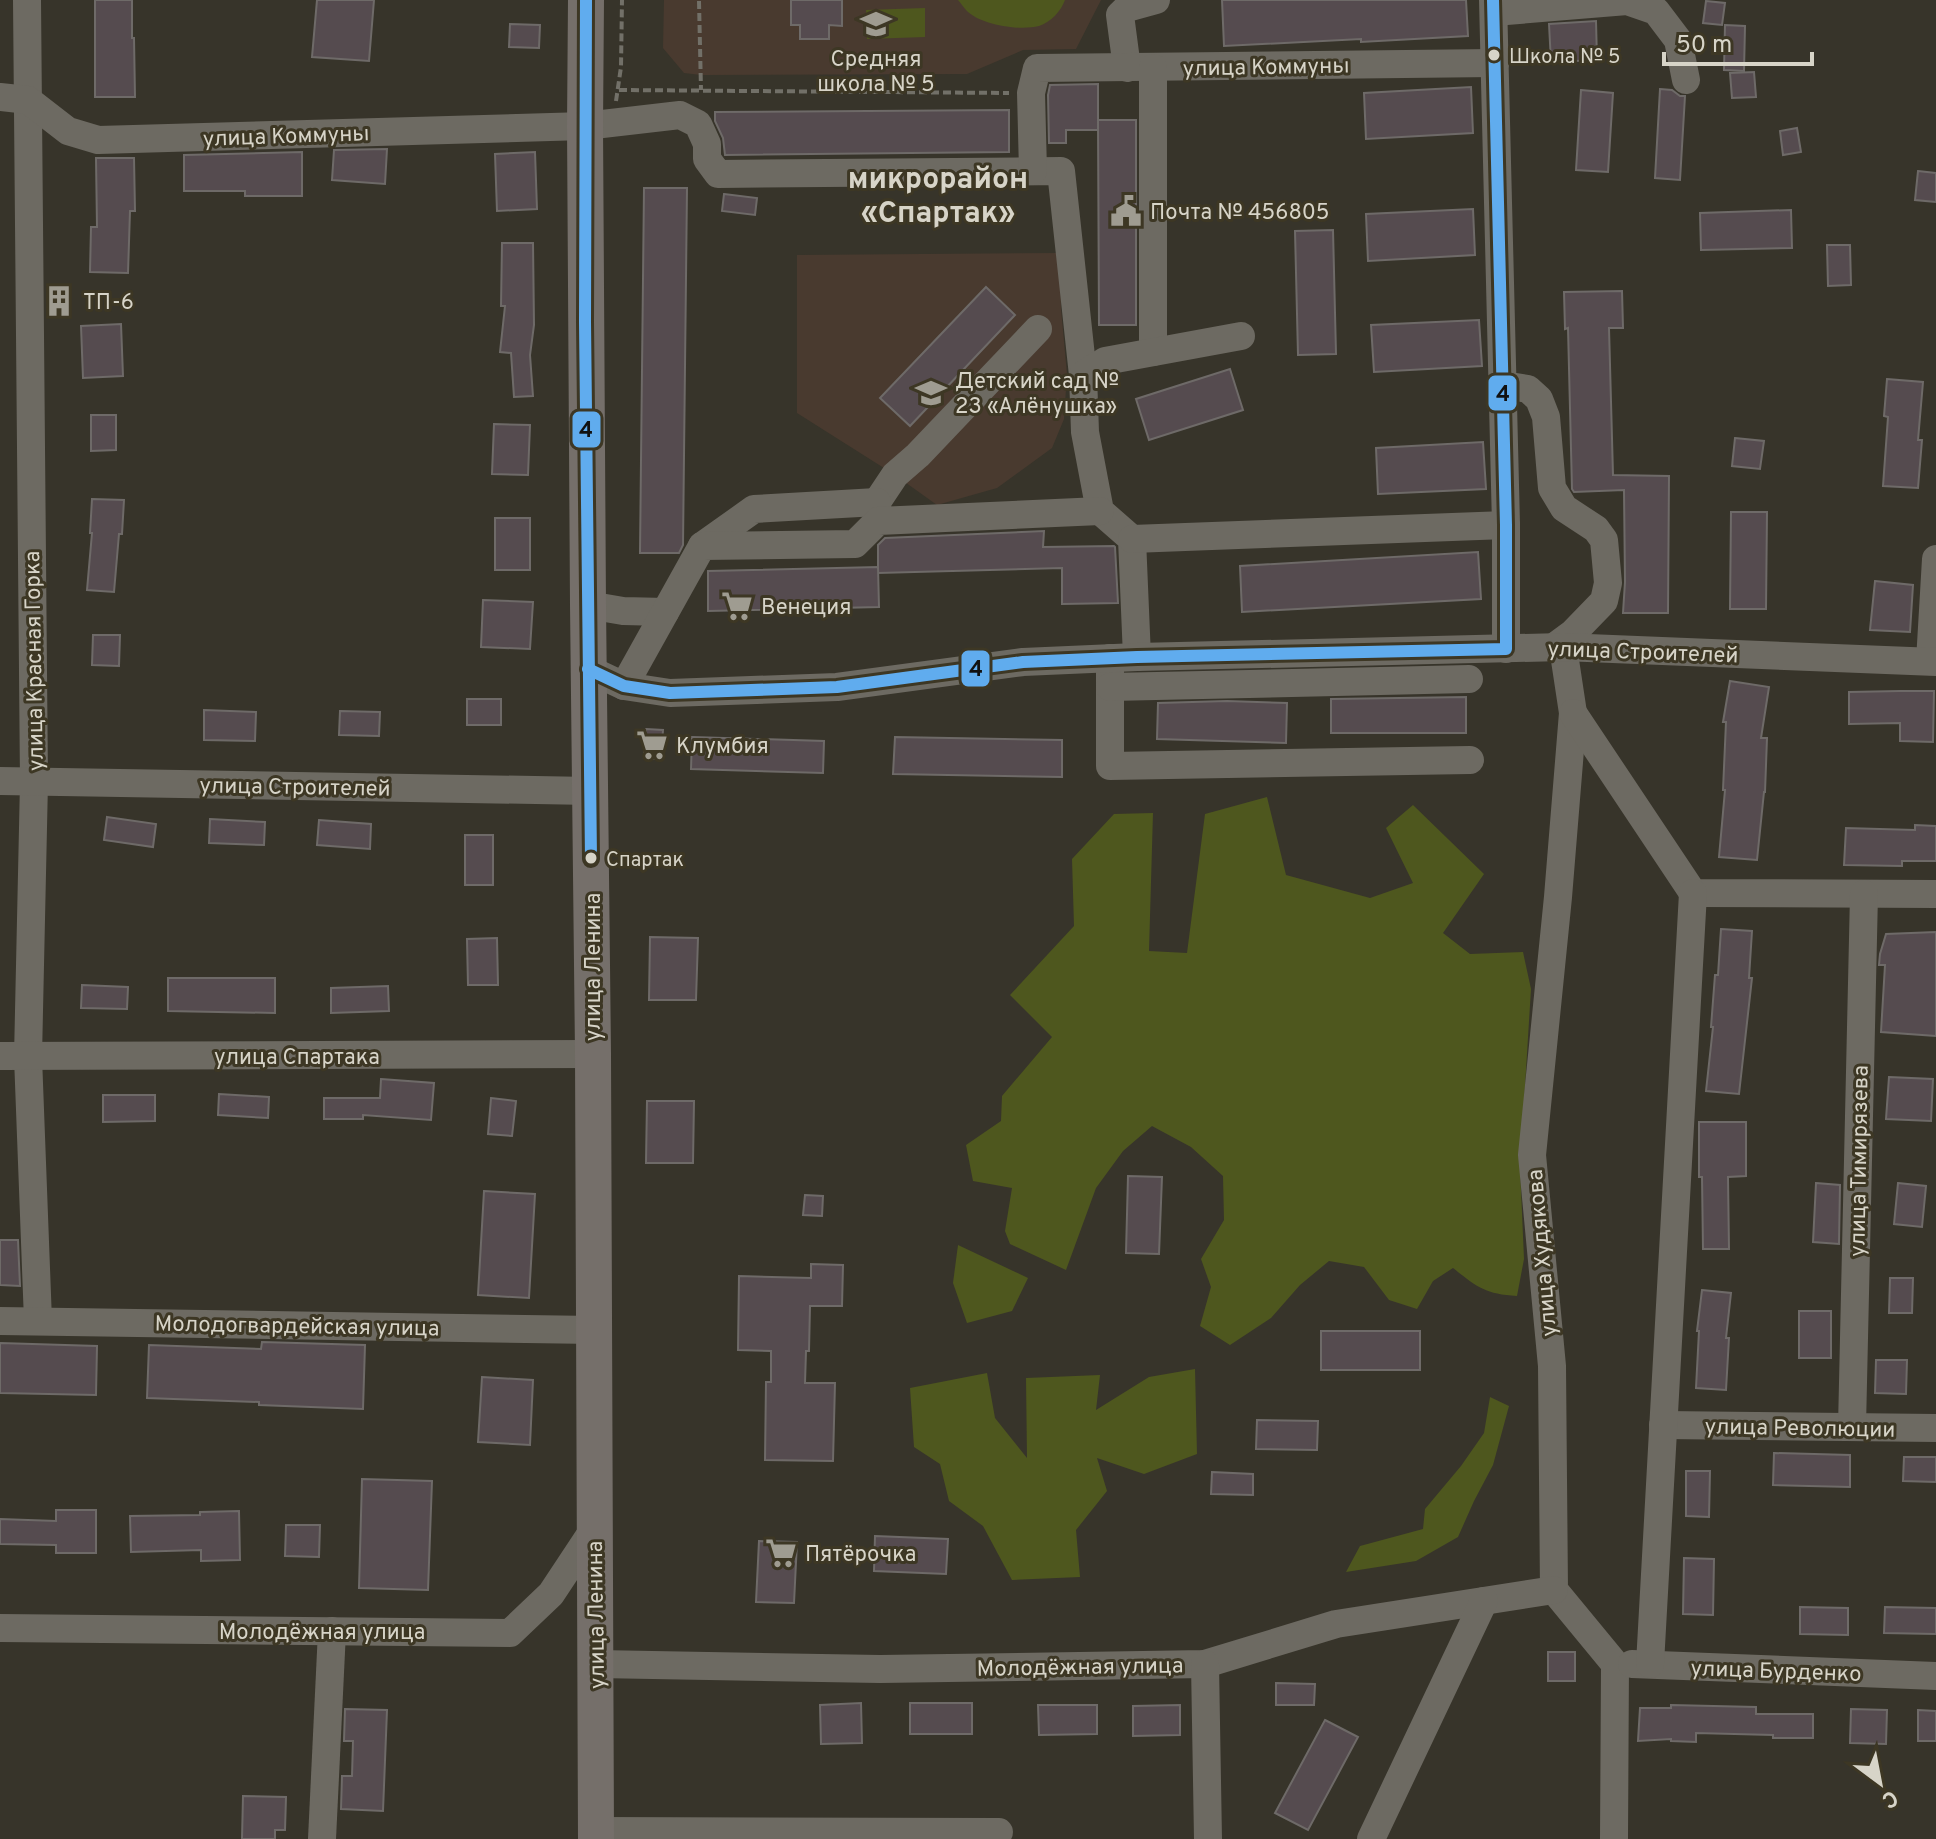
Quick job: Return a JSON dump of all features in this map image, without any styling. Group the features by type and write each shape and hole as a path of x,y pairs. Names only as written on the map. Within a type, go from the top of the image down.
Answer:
{"main road":[{"name":"улица Ленина","path":"586,0 596,1835"}],"street":[{"name":"улица Красная Горка","path":"27,0 34,782 14,1057 38,1321"},
{"path":"1153,352 1140,68 1120,15 1127,8 1156,0"},
{"path":"1506,649 1494,6 1627,1 1656,11 1678,40 1686,80"},
{"name":"улица Коммуны","path":"1034,81 1140,68 1495,63"},
{"path":"1034,81 1033,171 1061,171 1083,375 1085,432 1100,511 1132,539 1506,525"},
{"path":"0,97 28,100"},
{"name":"улица Коммуны","path":"28,100 68,131 98,140 585,126 680,115 698,124 707,144 707,159 718,174 1033,171"},
{"path":"702,546 855,544 877,512 895,475 918,455 1038,329"},
{"path":"1083,375 1105,361 1241,336"},
{"path":"1503,385 1528,389 1539,399 1546,417 1552,488 1564,508 1596,529 1604,540 1608,583 1604,601 1559,647"},
{"path":"624,686 702,546 754,509 1100,511"},
{"path":"1132,539 1123,658 1110,687 1110,766 1470,760"},
{"path":"1933,662 1936,559"},
{"path":"588,605 623,611 665,612"},
{"name":"улица Строителей","path":"588,669 624,686 670,693 837,687 1023,662 1559,647 1933,662"},
{"name":"улица Худякова","path":"1554,1590 1552,1366 1532,1155 1573,713 1559,647"},
{"path":"1110,687 1469,679"},
{"path":"1573,713 1693,893 1650,1664"},
{"name":"улица Строителей","path":"0,781 591,791"},
{"path":"1693,893 1936,894"},
{"name":"улица Тимирязева","path":"1852,1427 1864,894"},
{"name":"улица Спартака","path":"14,1057 593,1054"},
{"name":"Молодогвардейская улица","path":"0,1321 595,1330"},
{"name":"улица Революции","path":"1663,1425 1936,1428"},
{"name":"Молодёжная улица","path":"0,1628 510,1633 551,1594 594,1529"},
{"path":"1554,1590 1615,1664 1614,1839"},
{"name":"Молодёжная улица","path":"597,1664 880,1669 1205,1664 1336,1624 1554,1590"},
{"path":"1371,1839 1484,1601"},
{"path":"322,1839 332,1631"},
{"path":"1205,1664 1208,1839"},
{"name":"улица Бурденко","path":"1615,1664 1936,1676"},
{"path":"596,1835 999,1832"}],"path":[{"path":"701,90 698,0 705,0"},
{"path":"619,90 1034,81"}],"shaded area":[{"name":"Средняя школа № 5","path":"664,0 1101,0 1076,49 1023,50 967,74 701,75 684,73 663,48"},
{"name":"Детский сад № 23 «Алёнушка»","path":"1060,253 1067,374 1064,419 1052,448 997,488 937,505 797,413 797,255"}],"green space":[{"path":"958,0 1065,0 1048,22 1021,28 980,20"},
{"path":"925,8 925,37 867,39 866,10"},
{"path":"1267,797 1286,875 1370,898 1413,883 1386,828 1413,805 1484,874 1443,933 1470,954 1523,952 1531,989 1520,1167 1524,1259 1517,1296 1482,1288 1453,1268 1433,1281 1417,1309 1389,1300 1364,1267 1329,1261 1300,1285 1271,1318 1230,1345 1200,1326 1211,1287 1201,1259 1224,1220 1223,1176 1191,1147 1152,1126 1123,1151 1096,1188 1066,1270 1010,1244 1005,1231 1012,1188 973,1181 966,1145 1001,1121 1002,1096 1052,1037 1010,995 1074,926 1072,859 1114,814 1153,813 1149,951 1187,953 1205,814"},
{"path":"958,1245 1028,1278 1012,1311 967,1323 953,1283"},
{"path":"1195,1369 1197,1454 1144,1474 1097,1458 1107,1491 1076,1530 1080,1577 1012,1580 983,1526 949,1501 940,1464 914,1447 910,1388 987,1373 995,1418 1027,1458 1026,1378 1100,1375 1096,1410 1149,1377"},
{"path":"1490,1397 1509,1406 1493,1465 1458,1537 1416,1561 1346,1572 1360,1546 1423,1529 1425,1509 1484,1433"}],"building":[{"path":"95,0 132,0 135,97 95,97"},
{"path":"317,0 374,0 369,61 312,57"},
{"path":"791,0 842,0 842,26 829,25 829,39 800,39 800,25 791,25"},
{"path":"1222,0 1466,0 1468,36 1224,46"},
{"path":"1706,1 1725,3 1722,25 1703,23"},
{"path":"1596,21 1597,60 1551,62 1549,24"},
{"path":"510,24 540,25 539,48 509,47"},
{"path":"1725,25 1745,26 1744,71 1724,70"},
{"path":"1754,72 1756,97 1732,98 1730,73"},
{"path":"1098,84 1098,130 1066,130 1066,143 1049,143 1050,85"},
{"path":"1471,87 1473,133 1366,139 1364,93"},
{"path":"1660,89 1685,96 1680,180 1655,178"},
{"path":"1581,90 1613,93 1608,172 1576,170"},
{"path":"1009,110 1009,152 725,155 723,138 715,121 715,112"},
{"path":"1098,120 1136,120 1136,325 1099,325"},
{"path":"1797,128 1801,152 1783,155 1780,131"},
{"path":"387,149 385,184 332,180 334,150"},
{"path":"302,152 302,196 245,196 245,191 184,191 184,155"},
{"path":"535,152 537,209 497,211 495,154"},
{"path":"96,158 134,158 135,211 130,211 128,273 90,272 91,227 97,227"},
{"path":"1918,171 1936,173 1936,202 1915,200"},
{"path":"644,188 687,188 683,545 679,553 640,553"},
{"path":"724,194 757,198 755,215 722,211"},
{"path":"1473,209 1475,255 1368,261 1366,214"},
{"path":"1791,210 1792,248 1701,250 1700,213"},
{"path":"1333,230 1336,354 1298,355 1295,231"},
{"path":"502,243 533,243 534,325 530,355 533,396 514,397 511,353 500,352 505,306 501,306"},
{"path":"1827,245 1850,245 1851,285 1828,286"},
{"path":"986,287 1015,315 910,426 880,398"},
{"path":"1622,291 1623,328 1609,328 1613,475 1669,476 1668,613 1623,613 1624,490 1574,492 1572,489 1568,328 1565,329 1564,292"},
{"path":"1479,320 1482,366 1374,372 1371,325"},
{"path":"121,324 123,376 83,378 81,326"},
{"path":"1230,369 1243,410 1149,440 1136,399"},
{"path":"1887,379 1923,382 1918,488 1883,486 1888,417 1884,416"},
{"path":"91,415 116,415 116,450 91,451"},
{"path":"494,424 530,425 528,475 492,474"},
{"path":"1735,438 1764,441 1760,469 1732,466"},
{"path":"1483,442 1486,489 1378,494 1376,448"},
{"path":"92,499 124,500 114,592 87,590"},
{"path":"1731,512 1767,512 1766,609 1730,609"},
{"path":"495,518 530,518 530,570 495,570"},
{"path":"1044,531 1043,547 1114,546 1118,603 1062,604 1062,568 878,573 878,545 885,538"},
{"path":"1478,552 1481,599 1242,612 1240,566"},
{"path":"878,567 879,607 708,611 708,571"},
{"path":"1875,581 1913,585 1910,632 1870,630"},
{"path":"483,600 533,602 530,649 481,647"},
{"path":"93,635 120,635 119,666 92,665"},
{"path":"1730,681 1769,687 1761,738 1767,738 1765,792 1757,860 1719,857 1725,790 1726,722 1723,722"},
{"path":"1934,691 1933,742 1900,741 1900,723 1849,724 1849,692"},
{"path":"1466,697 1466,733 1331,733 1331,699"},
{"path":"467,699 501,699 501,725 467,725"},
{"path":"1158,703 1287,703 1286,743 1157,739"},
{"path":"204,710 256,712 255,741 204,740"},
{"path":"340,711 380,712 379,736 339,735"},
{"path":"646,729 663,730 661,759 644,758"},
{"path":"692,737 824,741 823,773 691,769"},
{"path":"895,737 1062,740 1062,777 893,774"},
{"path":"107,817 156,824 153,847 104,840"},
{"path":"210,819 265,822 264,845 209,843"},
{"path":"319,820 371,824 370,849 317,845"},
{"path":"1915,825 1936,826 1936,861 1902,861 1902,866 1844,865 1846,828 1915,830"},
{"path":"465,835 493,835 493,885 465,885"},
{"path":"1721,929 1752,931 1749,978 1752,978 1739,1094 1706,1091"},
{"path":"1936,932 1936,1036 1881,1032 1885,965 1879,965 1886,934"},
{"path":"650,937 698,938 696,1000 649,1000"},
{"path":"497,938 498,985 468,985 467,939"},
{"path":"168,978 275,978 275,1013 168,1011"},
{"path":"82,985 128,987 127,1009 81,1008"},
{"path":"388,986 389,1011 331,1013 331,988"},
{"path":"1889,1077 1933,1079 1931,1121 1886,1119"},
{"path":"381,1079 434,1083 431,1120 363,1115 363,1119 324,1119 324,1098 380,1098"},
{"path":"219,1094 269,1097 268,1118 218,1115"},
{"path":"103,1095 155,1095 155,1121 103,1122"},
{"path":"491,1098 516,1101 512,1136 488,1134"},
{"path":"647,1101 694,1101 693,1163 646,1163"},
{"path":"1699,1122 1746,1122 1746,1176 1728,1177 1729,1249 1703,1249"},
{"path":"1128,1176 1162,1177 1159,1254 1126,1253"},
{"path":"1816,1183 1840,1185 1839,1244 1813,1242"},
{"path":"1898,1183 1926,1186 1922,1227 1894,1224"},
{"path":"484,1191 535,1194 529,1298 478,1295"},
{"path":"805,1195 823,1196 822,1216 803,1215"},
{"path":"0,1240 18,1240 20,1286 0,1285"},
{"path":"811,1264 843,1265 842,1306 810,1306 809,1351 806,1351 805,1383 835,1383 833,1461 765,1460 766,1382 771,1382 771,1351 738,1350 739,1276 811,1278"},
{"path":"1890,1278 1913,1278 1912,1313 1889,1313"},
{"path":"1702,1290 1731,1293 1726,1338 1729,1338 1726,1390 1696,1388 1697,1331"},
{"path":"1799,1311 1831,1311 1831,1358 1799,1358"},
{"path":"1321,1331 1420,1331 1420,1370 1321,1370"},
{"path":"262,1342 365,1345 363,1409 147,1398 149,1345 261,1349"},
{"path":"0,1343 97,1346 96,1395 0,1393"},
{"path":"1876,1360 1907,1360 1906,1394 1875,1393"},
{"path":"482,1377 533,1380 530,1445 478,1442"},
{"path":"1257,1420 1318,1421 1317,1450 1256,1449"},
{"path":"1774,1453 1850,1455 1850,1487 1773,1485"},
{"path":"1904,1457 1936,1457 1936,1482 1903,1481"},
{"path":"1686,1471 1710,1471 1709,1517 1686,1516"},
{"path":"1212,1472 1253,1474 1253,1495 1211,1494"},
{"path":"362,1479 432,1481 428,1590 359,1588"},
{"path":"56,1510 96,1510 96,1553 56,1553 56,1545 0,1544 0,1519 56,1521"},
{"path":"239,1511 240,1560 201,1561 201,1550 131,1552 130,1516"},
{"path":"286,1525 320,1525 319,1557 285,1556"},
{"path":"875,1536 948,1539 946,1574 874,1571"},
{"path":"759,1541 797,1542 794,1603 756,1602"},
{"path":"1684,1558 1714,1559 1713,1615 1683,1614"},
{"path":"1800,1607 1848,1608 1848,1635 1800,1634"},
{"path":"1885,1607 1936,1608 1936,1634 1884,1633"},
{"path":"1548,1652 1575,1652 1575,1681 1548,1681"},
{"path":"1276,1683 1315,1684 1314,1705 1276,1705"},
{"path":"861,1703 862,1743 821,1744 820,1705"},
{"path":"910,1703 972,1703 972,1734 910,1734"},
{"path":"1038,1705 1097,1705 1097,1734 1039,1735"},
{"path":"1180,1705 1180,1735 1133,1736 1133,1706"},
{"path":"1671,1705 1756,1707 1756,1714 1813,1714 1813,1738 1696,1733 1696,1742 1671,1739 1638,1741 1640,1708 1671,1708"},
{"path":"345,1709 387,1710 383,1811 341,1809 342,1776 352,1776 353,1741 344,1741"},
{"path":"1851,1709 1887,1710 1886,1744 1850,1743"},
{"path":"1918,1710 1936,1711 1936,1741 1918,1741"},
{"path":"1325,1720 1358,1737 1308,1830 1275,1813"},
{"path":"243,1796 286,1797 285,1830 275,1830 275,1839 242,1839"}],"transit line":[{"name":"4","path":"586,0 585,322 591,859"},
{"name":"4","path":"588,669 624,686 670,693 837,687 1023,662 1506,649 1506,525 1493,0"}],"place":[{"name":"Средняя школа № 5","path":"876,24"},
{"name":"Школа № 5","path":"1494,55"},
{"name":"Почта № 456805","path":"1126,211"},
{"name":"ТП-6","path":"59,301"},
{"name":"Детский сад № 23 «Алёнушка»","path":"931,393"},
{"name":"Венеция","path":"737,606"},
{"name":"Клумбия","path":"652,745"},
{"name":"Спартак","path":"591,858"},
{"name":"Пятёрочка","path":"781,1553"}],"district":[{"name":"микрорайон «Спартак»","path":"938,195"}]}
